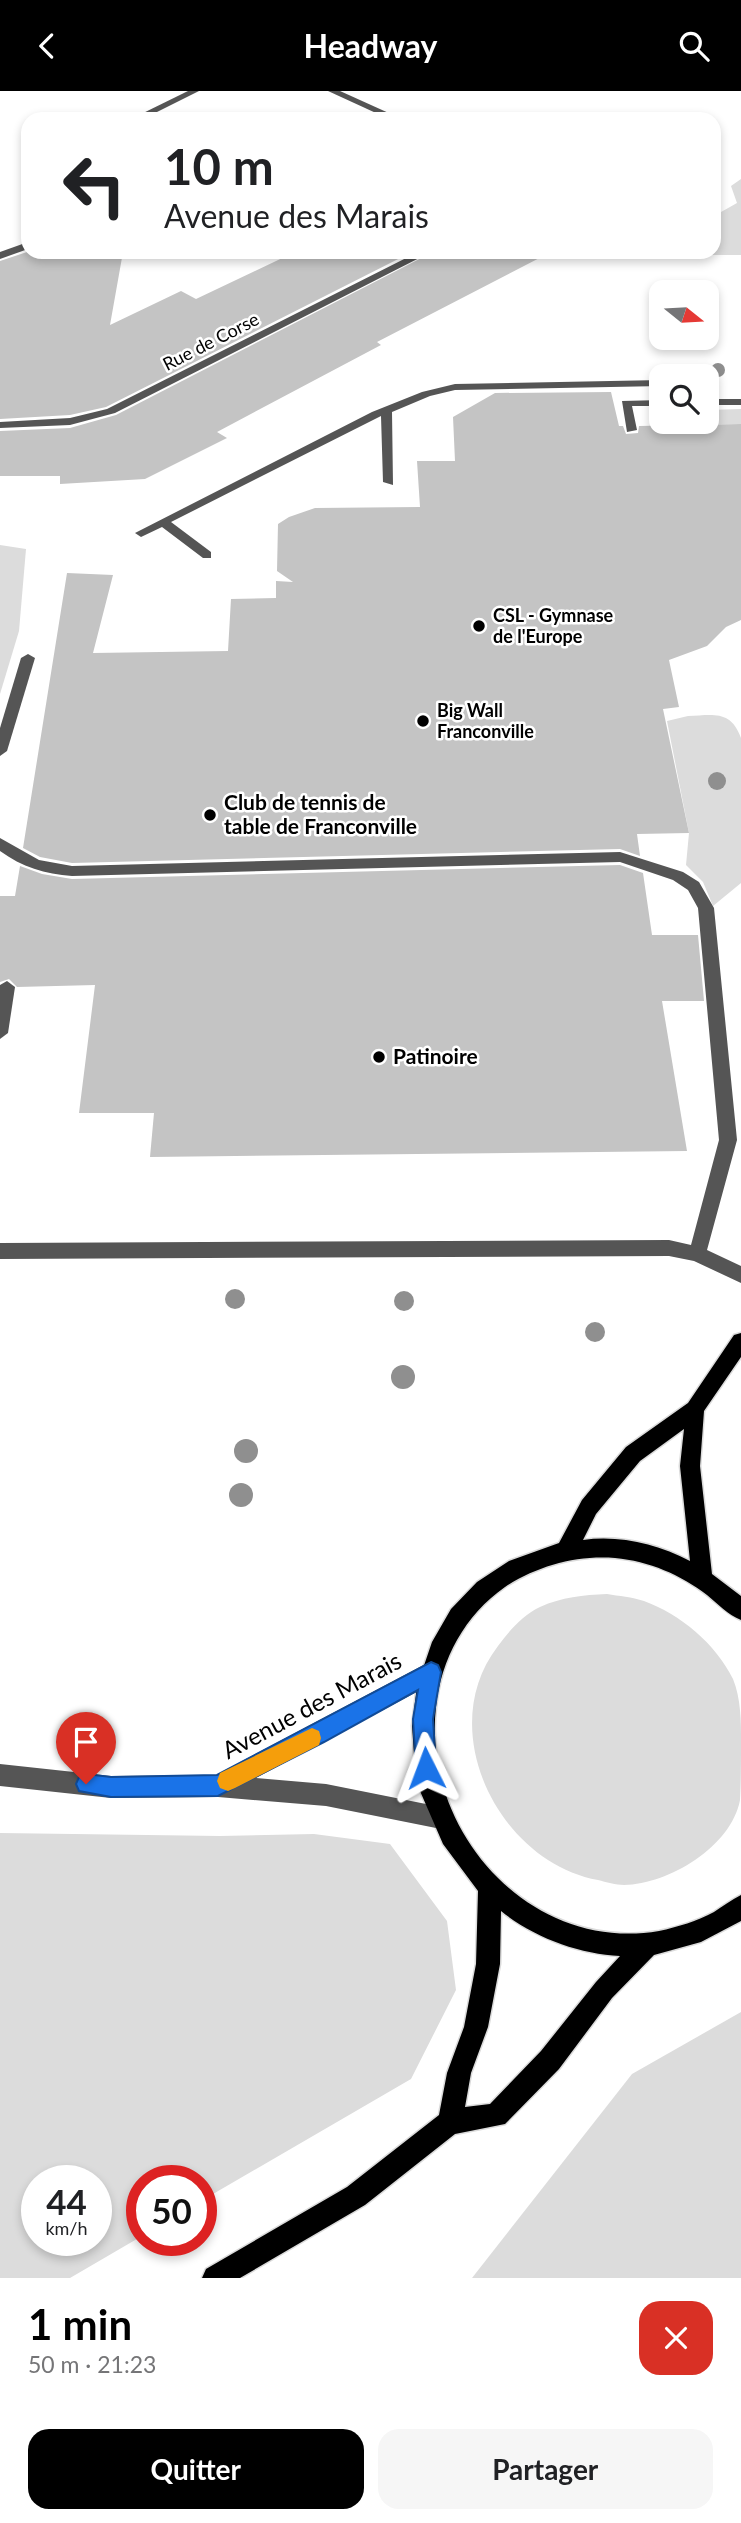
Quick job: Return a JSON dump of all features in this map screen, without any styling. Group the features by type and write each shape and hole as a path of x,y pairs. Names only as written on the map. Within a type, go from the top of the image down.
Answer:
{"main road":[{"path":"567,1549 589,1507 633,1454 695,1409 741,1341"},
{"path":"695,1409 690,1466 702,1577"},
{"path":"741,1610 702,1577 658,1556 611,1547 567,1549 521,1563 482,1589 451,1626 431,1672 423,1719 426,1768 441,1818 463,1855 490,1887 537,1922 591,1942 646,1946 680,1939 712,1926 741,1908"},
{"path":"450,2122 459,2073 476,2027 488,1964 490,1887"},
{"path":"215,2278 356,2196 450,2122 496,2115 550,2060 604,1990 646,1946"}],"street":[{"path":"151,112 195,91"},
{"path":"332,91 381,112"},
{"path":"0,256 21,248"},
{"name":"Rue de Corse","path":"0,425 92,419 412,259"},
{"path":"141,533 386,410 426,394 455,387 649,383"},
{"path":"719,402 741,402"},
{"path":"631,430 626,403 649,403"},
{"path":"386,410 389,482"},
{"path":"163,522 207,555"},
{"path":"0,751 28,658"},
{"path":"0,843 26,863 53,870 620,857 678,876 694,885 706,908 728,1140 697,1254"},
{"path":"0,1033 7,987"},
{"path":"0,1251 669,1248 697,1254 741,1275"},
{"name":"Avenue des Marais","path":"218,1786 431,1672"},
{"name":"Avenue des Marais","path":"0,1775 111,1787 218,1786 326,1794 441,1818"}],"shaded area":[{"path":"741,179 741,255 721,255 721,212 737,203 731,186"},
{"path":"741,409 741,424 719,424 719,410"},
{"path":"0,545 26,549 19,631 0,694"},
{"path":"714,715 727,718 741,738 741,883 713,906 703,882 686,865 689,833 667,721 688,716"},
{"path":"607,1594 639,1600 657,1607 683,1622 707,1642 733,1679 741,1718 740,1800 724,1833 696,1860 678,1870 642,1883 624,1885 598,1880 563,1868 531,1848 506,1820 486,1788 475,1752 472,1715 480,1679 498,1646 522,1619 534,1610 556,1601"},
{"path":"0,1833 220,1836 314,1834 390,1844 447,1921 456,1990 411,2079 217,2192 217,2165 126,2165 126,2245 112,2254 112,2165 21,2165 21,2256 108,2256 70,2278 0,2278"},
{"path":"741,2012 741,2278 472,2278 632,2074"}],"building":[{"path":"21,254 21,259 122,259 110,325 181,291 196,299 280,259 398,259 106,407 70,415 0,419 0,261"},
{"path":"419,259 537,259 377,342 381,345 217,432 227,438 145,479 60,484 60,476 0,476 0,431 70,428 116,415"},
{"name":"CSL - Gymnase de l'Europe","path":"611,392 619,426 623,426 626,434 638,433 639,426 649,426 649,434 719,434 719,424 741,424 741,620 726,627 707,646 669,660 679,707 663,709 689,833 637,834 640,856 620,849 72,863 40,857 23,848 67,573 113,575 93,653 228,651 231,599 276,598 276,581 293,582 277,571 278,524 315,508 420,507 417,461 455,461 453,417 495,393"},
{"name":"Patinoire","path":"620,865 643,873 652,935 698,935 704,1001 662,1001 687,1151 150,1157 154,1113 79,1113 95,985 17,987 9,979 0,982 0,896 15,896 20,866 42,874 72,879"}],"slow traffic":[{"path":"228,1781 312,1738"}],"place":[{"name":"CSL - Gymnase de l'Europe","path":"479,626"},
{"name":"Big Wall Franconville","path":"423,721"},
{"name":"Club de tennis de table de Franconville","path":"210,815"},
{"name":"Patinoire","path":"379,1057"}],"route":[{"path":"86,1784 111,1787 218,1786 431,1672 423,1719 426,1768"}]}
